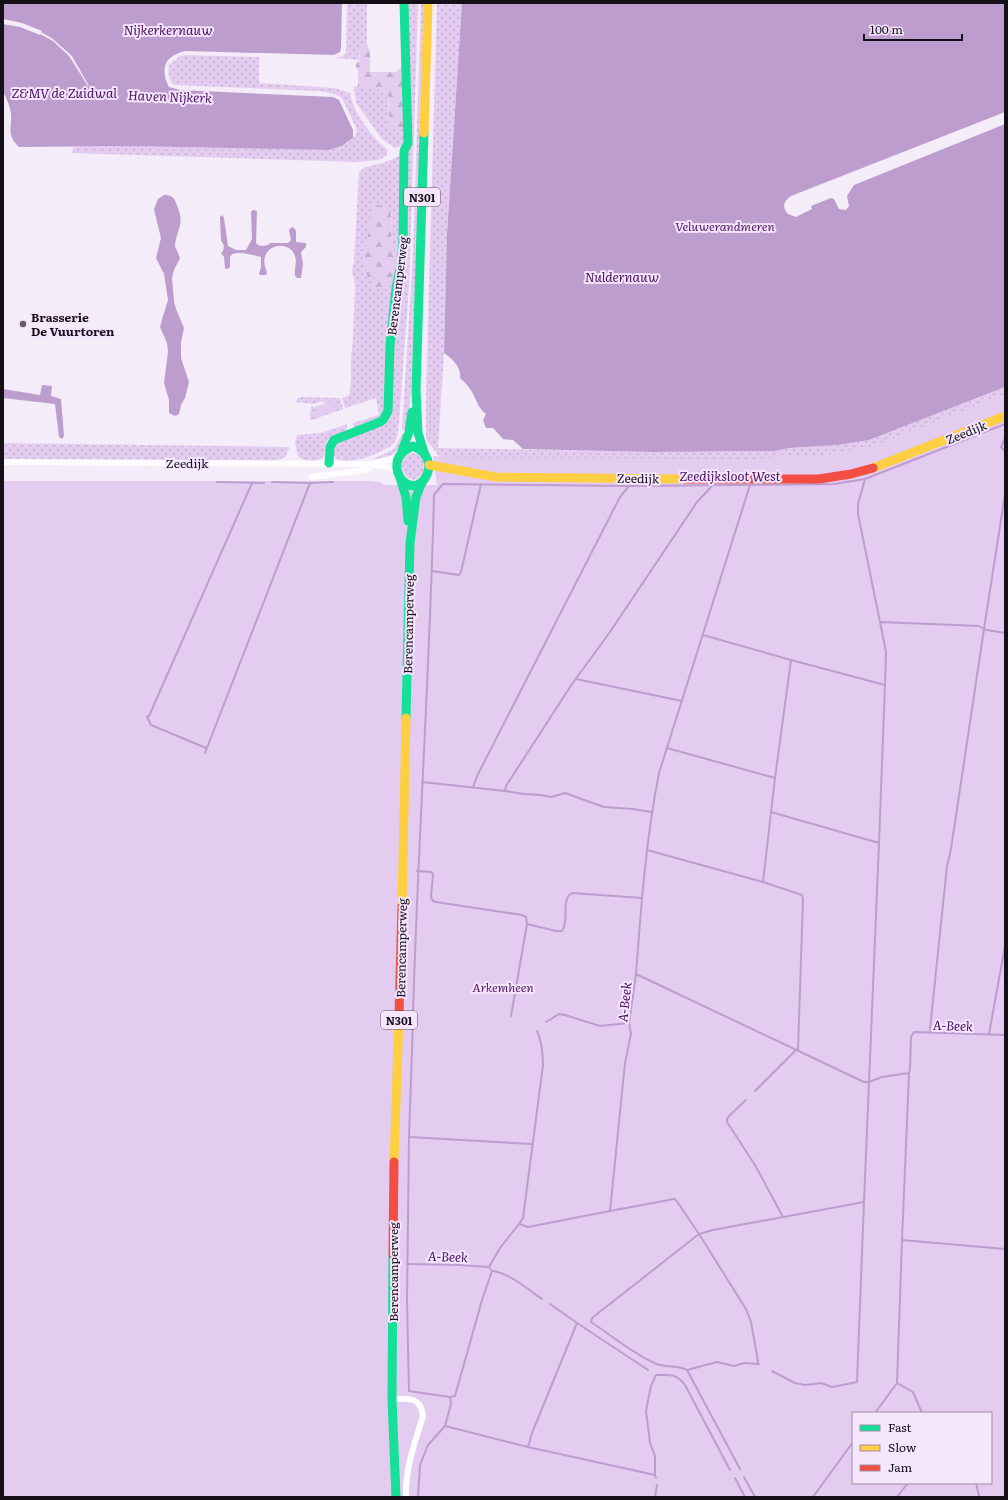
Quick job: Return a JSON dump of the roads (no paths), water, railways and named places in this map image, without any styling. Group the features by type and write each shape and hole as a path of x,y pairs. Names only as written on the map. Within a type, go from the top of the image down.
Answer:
{"main road":[{"name":"Berencamperweg","path":"329,463 330,447 334,440 384,420 388,411 390,345 398,272 401,265 403,245 404,151 408,139 404,3"},
{"name":"Berencamperweg","path":"424,452 418,433 416,391 428,3"},
{"name":"Berencamperweg","path":"400,455 407,443 410,433 416,391"},
{"name":"Zeedijk","path":"429,465 496,477 819,479 851,474 878,467 1005,416"},
{"path":"413,446 424,452 428,459 428,474 422,482 412,486 405,483 398,473 396,464 400,455 407,448 413,446"},
{"name":"Berencamperweg","path":"398,473 406,497 410,543"},
{"name":"Berencamperweg","path":"396,1497 392,1399 394,1167 399,1045 410,543 416,497 422,482"}],"street":[{"name":"Zeedijk","path":"311,478 366,470 370,468 371,464 400,455"},
{"name":"Zeedijk","path":"3,462 147,464 371,464 398,473"},
{"path":"392,1399 410,1399 418,1402 422,1408 423,1416 408,1468 406,1497"}],"water":[{"name":"Z&MV de Zuidwal","path":"3,3 342,3 341,48 340,52 334,55 185,51 172,56 168,60 165,74 169,87 180,90 333,97 339,100 353,130 353,138 342,146 329,150 128,146 19,147 11,135 11,111 3,92 3,24 20,27 40,35 42,31 22,23 3,19"},
{"name":"Nuldernauw","path":"462,3 1005,3 1005,112 791,196 786,200 784,207 788,214 796,217 812,209 811,206 831,198 834,199 839,209 846,210 849,206 847,196 854,185 1005,124 1005,387 869,440 838,445 789,448 775,451 652,452 523,449 513,440 503,439 493,428 486,428 483,420 486,414 479,407 470,388 460,378 456,364 444,353 447,234"},
{"path":"164,195 170,196 174,199 179,211 181,222 175,246 180,258 172,278 174,301 184,328 181,342 181,358 189,382 179,414 175,416 169,413 169,400 164,383 168,352 167,343 160,327 168,300 164,274 156,258 161,238 154,209 158,199"},
{"path":"253,210 257,211 256,243 258,245 288,243 291,240 289,230 292,227 296,231 296,242 306,243 306,247 301,252 303,264 301,278 297,278 295,276 296,259 294,254 285,246 273,247 268,251 265,256 264,263 267,272 266,275 259,274 261,257 246,254 232,254 230,257 230,268 225,269 224,257 221,253 224,246 221,240 220,217 222,215 224,218 228,246 236,250 246,250 252,239 251,212"},
{"path":"42,385 52,386 51,396 61,399 64,436 62,439 59,437 55,404 3,398 3,389 40,395"}],"waterway":[{"name":"Zeedijksloot West","path":"413,1013 430,625 434,495 443,484 629,486 834,484 865,479 1005,424"},
{"path":"1005,438 1001,447 1005,451"},
{"path":"865,479 858,504 858,514 880,622"},
{"path":"217,482 264,483"},
{"path":"272,482 333,482"},
{"path":"206,748 151,725 147,717 149,716 252,483"},
{"path":"205,753 310,483"},
{"path":"432,571 459,575 461,572 481,484"},
{"path":"505,791 506,786 572,684 610,632 697,502 713,485"},
{"path":"636,974 647,848 659,773 750,485"},
{"path":"473,787 478,774 620,497 629,486"},
{"path":"1005,494 984,629 1005,633"},
{"path":"885,685 886,652 880,622 979,626 984,629 951,849 947,866 930,1029 931,1033"},
{"path":"667,748 775,778 791,660 703,635"},
{"path":"775,778 771,812 879,843 885,685 791,660"},
{"path":"576,679 682,701"},
{"path":"422,782 551,797 565,793 604,807 651,812"},
{"path":"763,882 771,812"},
{"path":"864,1202 879,843"},
{"path":"647,850 763,882 802,895 798,1050"},
{"path":"417,871 431,872 433,874 431,897 433,901 522,915 526,917 527,924 556,931 562,931 565,921 566,900 572,893 642,898"},
{"path":"511,1016 527,924"},
{"path":"989,1034 1005,946"},
{"name":"A-Beek","path":"407,1264 489,1267 500,1248 519,1224 528,1227 610,1211 625,1063 631,1034 629,1023 636,974 864,1082 869,1082 882,1077 909,1073 911,1037 914,1032 1005,1035"},
{"path":"546,1022 559,1014 600,1026 629,1023"},
{"path":"409,1137 413,1021"},
{"path":"519,1224 523,1218 543,1065 542,1047 537,1031"},
{"path":"755,1091 796,1050"},
{"path":"902,1240 909,1074"},
{"path":"746,1100 729,1116 727,1122 755,1165 783,1217"},
{"path":"489,1267 492,1271 482,1300 455,1396 450,1397 409,1391 407,1301 409,1137 532,1144"},
{"path":"610,1211 674,1199 699,1234 713,1230 864,1202 857,1382 832,1387 821,1383 805,1385 795,1383 772,1371"},
{"path":"687,1370 657,1364 632,1351 591,1322 592,1318 699,1234 746,1309 751,1322 758,1361 757,1364"},
{"path":"922,1412 913,1392 897,1383 902,1240 1005,1249"},
{"path":"493,1271 512,1278 542,1299"},
{"path":"550,1304 577,1323"},
{"path":"528,1447 532,1433 577,1323 648,1370"},
{"path":"740,1469 687,1370 717,1362 734,1366 744,1363 759,1364"},
{"path":"655,1475 655,1456 650,1443 646,1411 651,1386 656,1375 669,1375 679,1378 682,1381 730,1470"},
{"path":"876,1412 897,1383"},
{"path":"418,1497 420,1465 428,1445 445,1426 451,1404 450,1397"},
{"path":"445,1426 528,1447 655,1475 656,1478"},
{"path":"813,1497 852,1443"},
{"path":"744,1477 755,1497"},
{"path":"735,1478 745,1497"},
{"path":"897,1497 907,1484"},
{"path":"976,1484 979,1496"},
{"path":"655,1497 657,1485"}],"place":[{"name":"Brasserie De Vuurtoren","path":"23,324"}],"water label":[{"name":"Nijkerkernauw","path":"168,29"},
{"name":"Haven Nijkerk","path":"170,96"}],"park label":[{"name":"Veluwerandmeren","path":"725,226"},
{"name":"Arkemheen","path":"503,987"}]}
